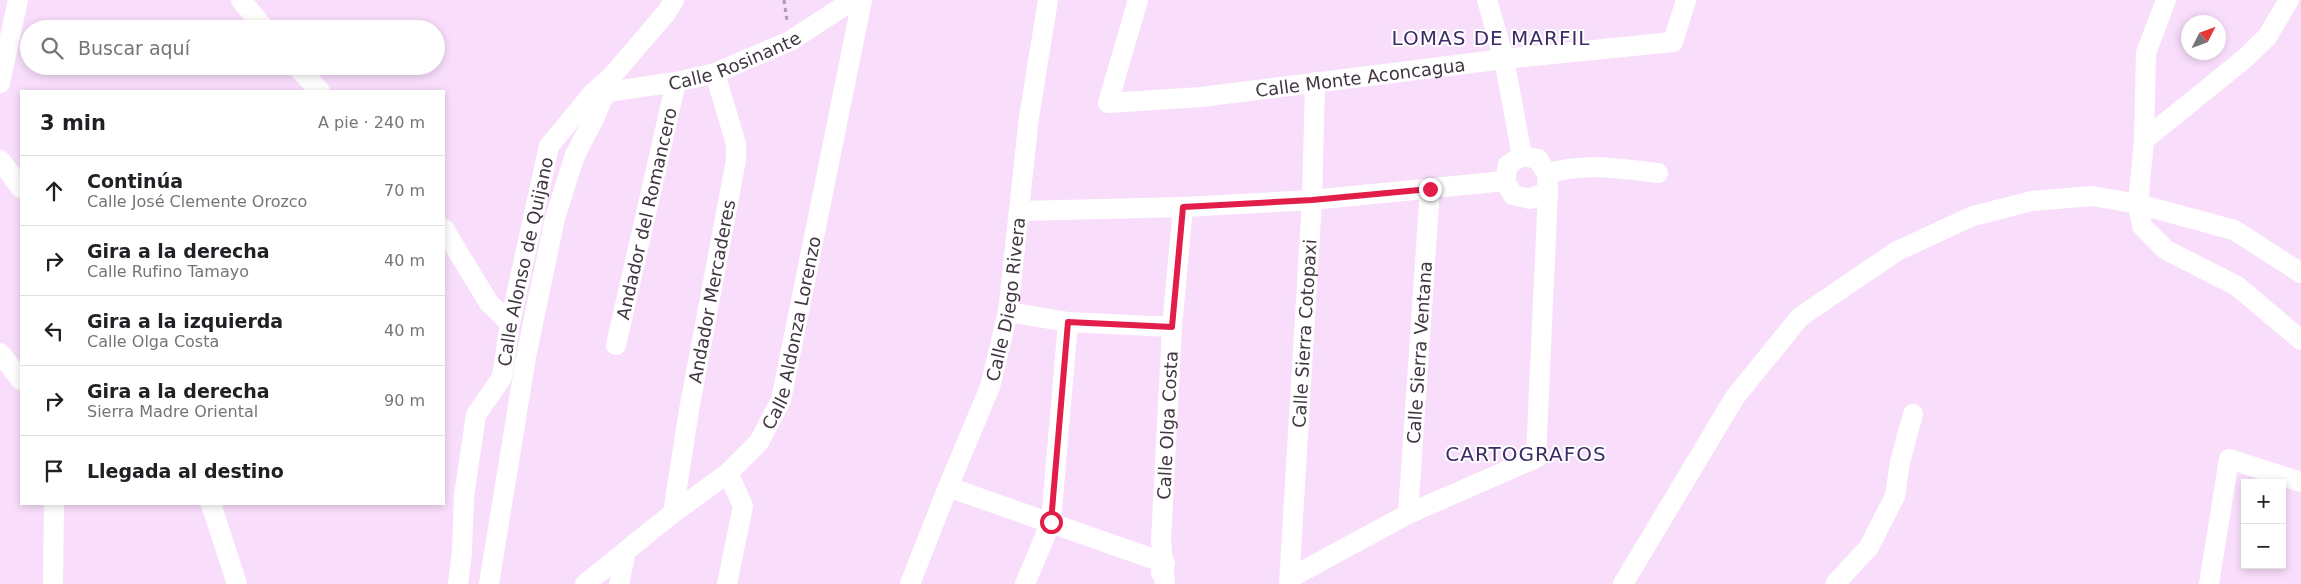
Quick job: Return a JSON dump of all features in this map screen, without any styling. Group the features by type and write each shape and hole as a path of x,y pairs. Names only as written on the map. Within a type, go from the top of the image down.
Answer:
{"street":[{"path":"0,83 18,0"},
{"path":"241,0 258,20"},
{"name":"Calle Alonso de Quijano","path":"458,584 462,552 464,496 476,414 502,377 510,323 549,146 603,88 666,13 674,0"},
{"name":"Calle Rosinante","path":"603,88 676,82 715,73 790,41 853,0"},
{"name":"Calle Aldonza Lorenzo","path":"585,584 673,513 728,473 759,442 781,400 862,0"},
{"name":"Calle Diego Rivera","path":"910,584 990,388 1008,312 1029,117 1048,0"},
{"name":"Calle Monte Aconcagua","path":"1138,0 1108,103 1202,97 1504,59 1673,42 1686,0"},
{"path":"1487,0 1504,59 1522,156"},
{"path":"2166,0 2146,54 2144,140 2138,204 2142,226 2166,250 2237,286 2301,340"},
{"path":"2144,140 2242,60 2267,37 2289,0"},
{"name":"Andador Mercaderes","path":"673,513 688,410 736,160 736,144 715,73"},
{"name":"Andador del Romancero","path":"616,345 676,82"},
{"name":"Calle Sierra Cotopaxi","path":"1290,581 1312,200 1315,82"},
{"name":"Calle Alonso de Quijano","path":"489,584 526,357 555,218 575,155 603,88"},
{"path":"1290,581 1408,514 1536,458 1548,182 1538,159 1522,156 1508,165 1504,181 1514,195 1530,199 1548,182 1564,168 1658,173"},
{"path":"0,160 20,187"},
{"path":"1020,211 1183,207 1312,200 1504,181"},
{"name":"Calle Sierra Ventana","path":"1408,514 1430,189"},
{"path":"1623,584 1735,396 1800,317 1897,251 1973,216 2032,201 2092,196 2138,204 2234,230 2301,273"},
{"name":"Calle Olga Costa","path":"1166,584 1161,541 1172,327 1183,207"},
{"path":"445,230 489,303 510,323"},
{"path":"1008,312 1068,322 1172,327"},
{"path":"1025,584 1051,522 1068,322"},
{"path":"0,352 20,379"},
{"path":"506,354 526,357"},
{"path":"1835,584 1869,547 1895,496 1900,462 1913,414"},
{"path":"2210,584 2229,460 2301,482"},
{"path":"727,584 743,506 728,473"},
{"path":"948,487 1165,564 1156,584"},
{"path":"53,584 54,505"},
{"path":"212,505 237,584"},
{"path":"620,584 626,551"}],"district":[{"name":"LOMAS DE MARFIL","path":"1491,38"},
{"name":"CARTOGRAFOS","path":"1526,454"}],"route":[{"path":"1051,522 1068,322 1172,327 1183,207 1312,200 1430,189"}]}
